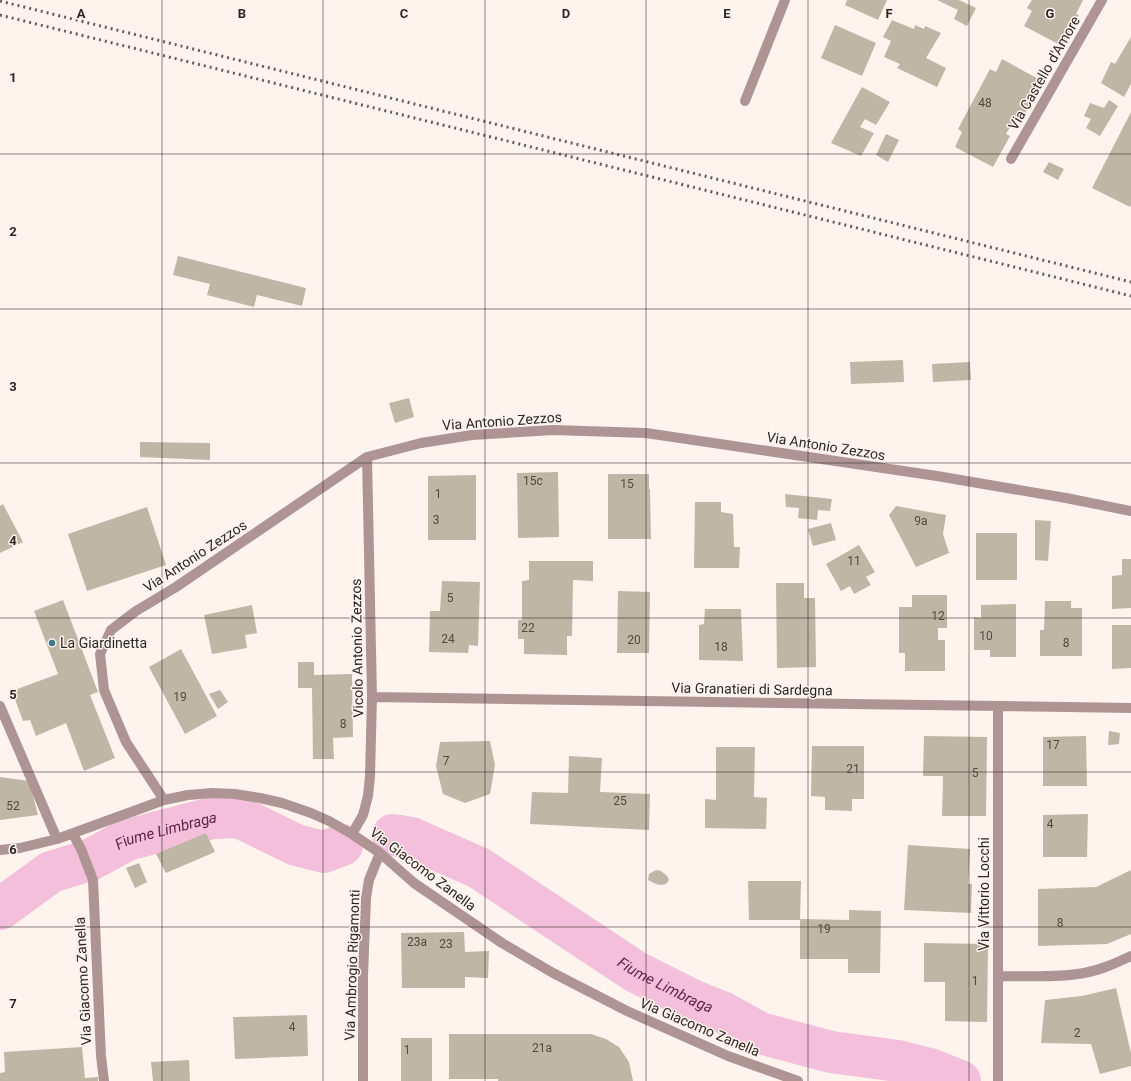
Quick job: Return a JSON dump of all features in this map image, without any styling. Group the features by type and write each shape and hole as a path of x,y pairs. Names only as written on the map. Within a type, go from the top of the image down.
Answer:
{"street":[{"path":"745,101 785,0"},
{"name":"Via Castello d'Amore","path":"1011,159 1102,0"},
{"name":"Via Antonio Zezzos","path":"164,800 126,742 104,690 100,654 111,630 136,611 176,587 367,457 421,443 472,435 553,430 646,433 937,476 1066,498 1131,511"},
{"name":"Vicolo Antonio Zezzos","path":"352,834 363,815 368,796 370,776 372,697 367,457"},
{"name":"Via Granatieri di Sardegna","path":"372,697 1131,708"},
{"path":"0,706 57,839"},
{"name":"Via Vittorio Locchi","path":"998,706 998,1081"},
{"name":"Via Giacomo Zanella","path":"0,850 20,848 57,839 164,800 188,795 212,793 235,794 260,798 311,813 352,834 380,852 414,883 502,943 553,973 627,1011 728,1056 798,1081"},
{"name":"Via Giacomo Zanella","path":"73,834 81,849 92,880 101,1056 104,1081"},
{"name":"Via Ambrogio Rigamonti","path":"363,1081 363,975 366,898 369,880 380,852"},
{"path":"998,976 1057,976 1085,973 1115,964 1131,956"}],"building":[{"path":"847,0 887,0 878,20 845,5"},
{"path":"937,0 959,0 976,8 967,26 954,19 958,10"},
{"path":"1032,0 1083,0 1076,14 1079,15 1062,46 1024,26 1032,11 1027,8"},
{"path":"892,20 914,29 915,25 924,29 925,26 941,33 926,58 946,68 937,87 897,68 900,64 884,57 891,41 883,37"},
{"path":"835,25 876,43 862,76 821,58"},
{"path":"1131,37 1131,84 1124,97 1101,83 1111,62 1115,64"},
{"path":"1002,59 1042,81 1025,113 1020,110 1006,134 1010,136 993,167 955,147 962,132 958,129 990,69 996,72"},
{"path":"862,87 890,102 876,125 865,119 860,127 874,133 861,156 831,143"},
{"path":"1109,100 1118,106 1100,136 1086,128 1091,119 1084,116 1090,103 1104,108"},
{"path":"1131,112 1131,205 1130,207 1092,188"},
{"path":"886,134 899,140 888,162 876,155"},
{"path":"1049,162 1064,169 1058,180 1043,172"},
{"path":"178,256 306,288 302,306 257,295 254,307 207,295 210,284 173,275"},
{"path":"903,360 904,382 851,384 850,362"},
{"path":"970,362 971,380 933,382 932,364"},
{"path":"409,398 414,417 395,423 389,403"},
{"path":"140,442 210,443 210,460 140,457"},
{"path":"558,472 559,537 518,538 517,473"},
{"path":"608,474 649,474 651,539 608,539"},
{"path":"476,475 476,540 428,540 428,476"},
{"path":"785,494 832,499 830,511 818,510 817,520 798,518 799,508 786,507"},
{"path":"695,502 721,502 721,512 733,514 734,547 740,547 739,568 694,568"},
{"path":"3,504 23,542 0,553 0,506"},
{"path":"896,506 946,515 943,534 949,553 916,567 889,515"},
{"path":"147,507 166,565 87,591 68,534"},
{"path":"1035,520 1051,521 1048,561 1035,560"},
{"path":"831,523 836,540 813,546 808,529"},
{"path":"976,533 1017,533 1017,580 976,580"},
{"path":"859,545 875,572 866,577 871,585 854,594 850,586 841,591 826,564"},
{"path":"1122,559 1131,559 1131,608 1112,609 1112,576 1122,575"},
{"path":"529,561 593,561 593,581 573,580 572,636 567,636 567,655 524,654 524,639 518,639 518,620 522,620 522,581 529,580"},
{"path":"442,581 480,582 478,646 469,645 468,653 429,652 430,611 440,611"},
{"path":"776,583 804,583 804,598 815,598 816,667 777,668"},
{"path":"618,591 650,592 649,653 617,653"},
{"path":"912,595 947,595 947,628 938,628 938,640 945,640 945,671 905,671 905,653 899,653 899,607 912,607"},
{"path":"63,600 98,692 90,695 115,758 84,771 66,723 36,736 30,720 23,721 12,691 58,674 34,611"},
{"path":"1045,601 1071,601 1071,608 1082,608 1082,656 1040,656 1040,630 1044,630"},
{"path":"1016,604 1016,657 990,657 990,650 974,650 974,617 981,618 981,605"},
{"path":"252,605 257,633 245,635 247,648 212,654 204,615"},
{"path":"705,609 741,609 743,661 699,660 699,625 704,624"},
{"path":"1112,625 1131,625 1131,668 1112,669"},
{"path":"181,649 217,716 185,734 149,667"},
{"path":"298,662 314,662 314,675 352,674 353,737 333,738 334,759 313,759 312,688 298,688"},
{"path":"220,690 228,702 218,709 209,694"},
{"path":"1109,731 1120,733 1119,744 1108,745"},
{"path":"924,736 987,737 986,816 942,816 943,776 923,776"},
{"path":"1086,736 1087,786 1043,786 1043,737"},
{"path":"490,741 495,765 490,794 465,803 443,794 436,766 440,742"},
{"path":"812,746 864,746 864,799 852,799 852,811 825,810 825,797 811,796"},
{"path":"716,747 755,747 754,797 767,798 766,829 705,828 705,799 716,800"},
{"path":"569,756 602,758 600,792 650,794 649,830 530,824 532,792 568,793"},
{"path":"0,777 29,781 38,815 0,820"},
{"path":"1088,814 1087,857 1043,857 1043,815"},
{"path":"206,833 215,852 166,873 156,854"},
{"path":"908,845 970,849 968,884 972,884 971,913 904,910"},
{"path":"139,863 147,882 135,888 126,868"},
{"path":"656,870 661,871 667,876 669,880 666,884 656,884 648,880 649,874"},
{"path":"1131,870 1131,934 1107,944 1038,946 1038,889 1096,887"},
{"path":"748,881 801,881 800,919 849,920 849,910 881,911 880,973 848,973 848,959 800,959 800,920 749,920"},
{"path":"464,932 465,952 489,951 488,978 465,977 465,988 402,988 401,933"},
{"path":"924,943 988,944 987,1022 945,1021 945,982 924,982"},
{"path":"1116,988 1131,1053 1131,1066 1100,1074 1091,1044 1041,1043 1045,1000 1082,996"},
{"path":"307,1015 308,1056 235,1059 233,1017"},
{"path":"449,1034 591,1034 606,1039 619,1047 629,1062 633,1081 498,1081 498,1079 449,1079"},
{"path":"401,1038 432,1038 432,1081 401,1081"},
{"path":"82,1047 85,1078 98,1077 98,1081 0,1081 0,1073 5,1072 4,1052"},
{"path":"189,1060 190,1081 153,1081 151,1062"}],"waterway":[{"name":"Fiume Limbraga","path":"0,909 51,872 90,860 127,840 212,818 239,817 296,845 324,852 342,845"},
{"name":"Fiume Limbraga","path":"393,835 411,838 479,868 636,972 694,1001 724,1013 760,1033 831,1052 898,1061 930,1069 960,1081"}],"railway":[{"path":"0,1 1131,282"},
{"path":"0,15 1131,296"}],"place":[{"name":"La Giardinetta","path":"52,643"}]}
